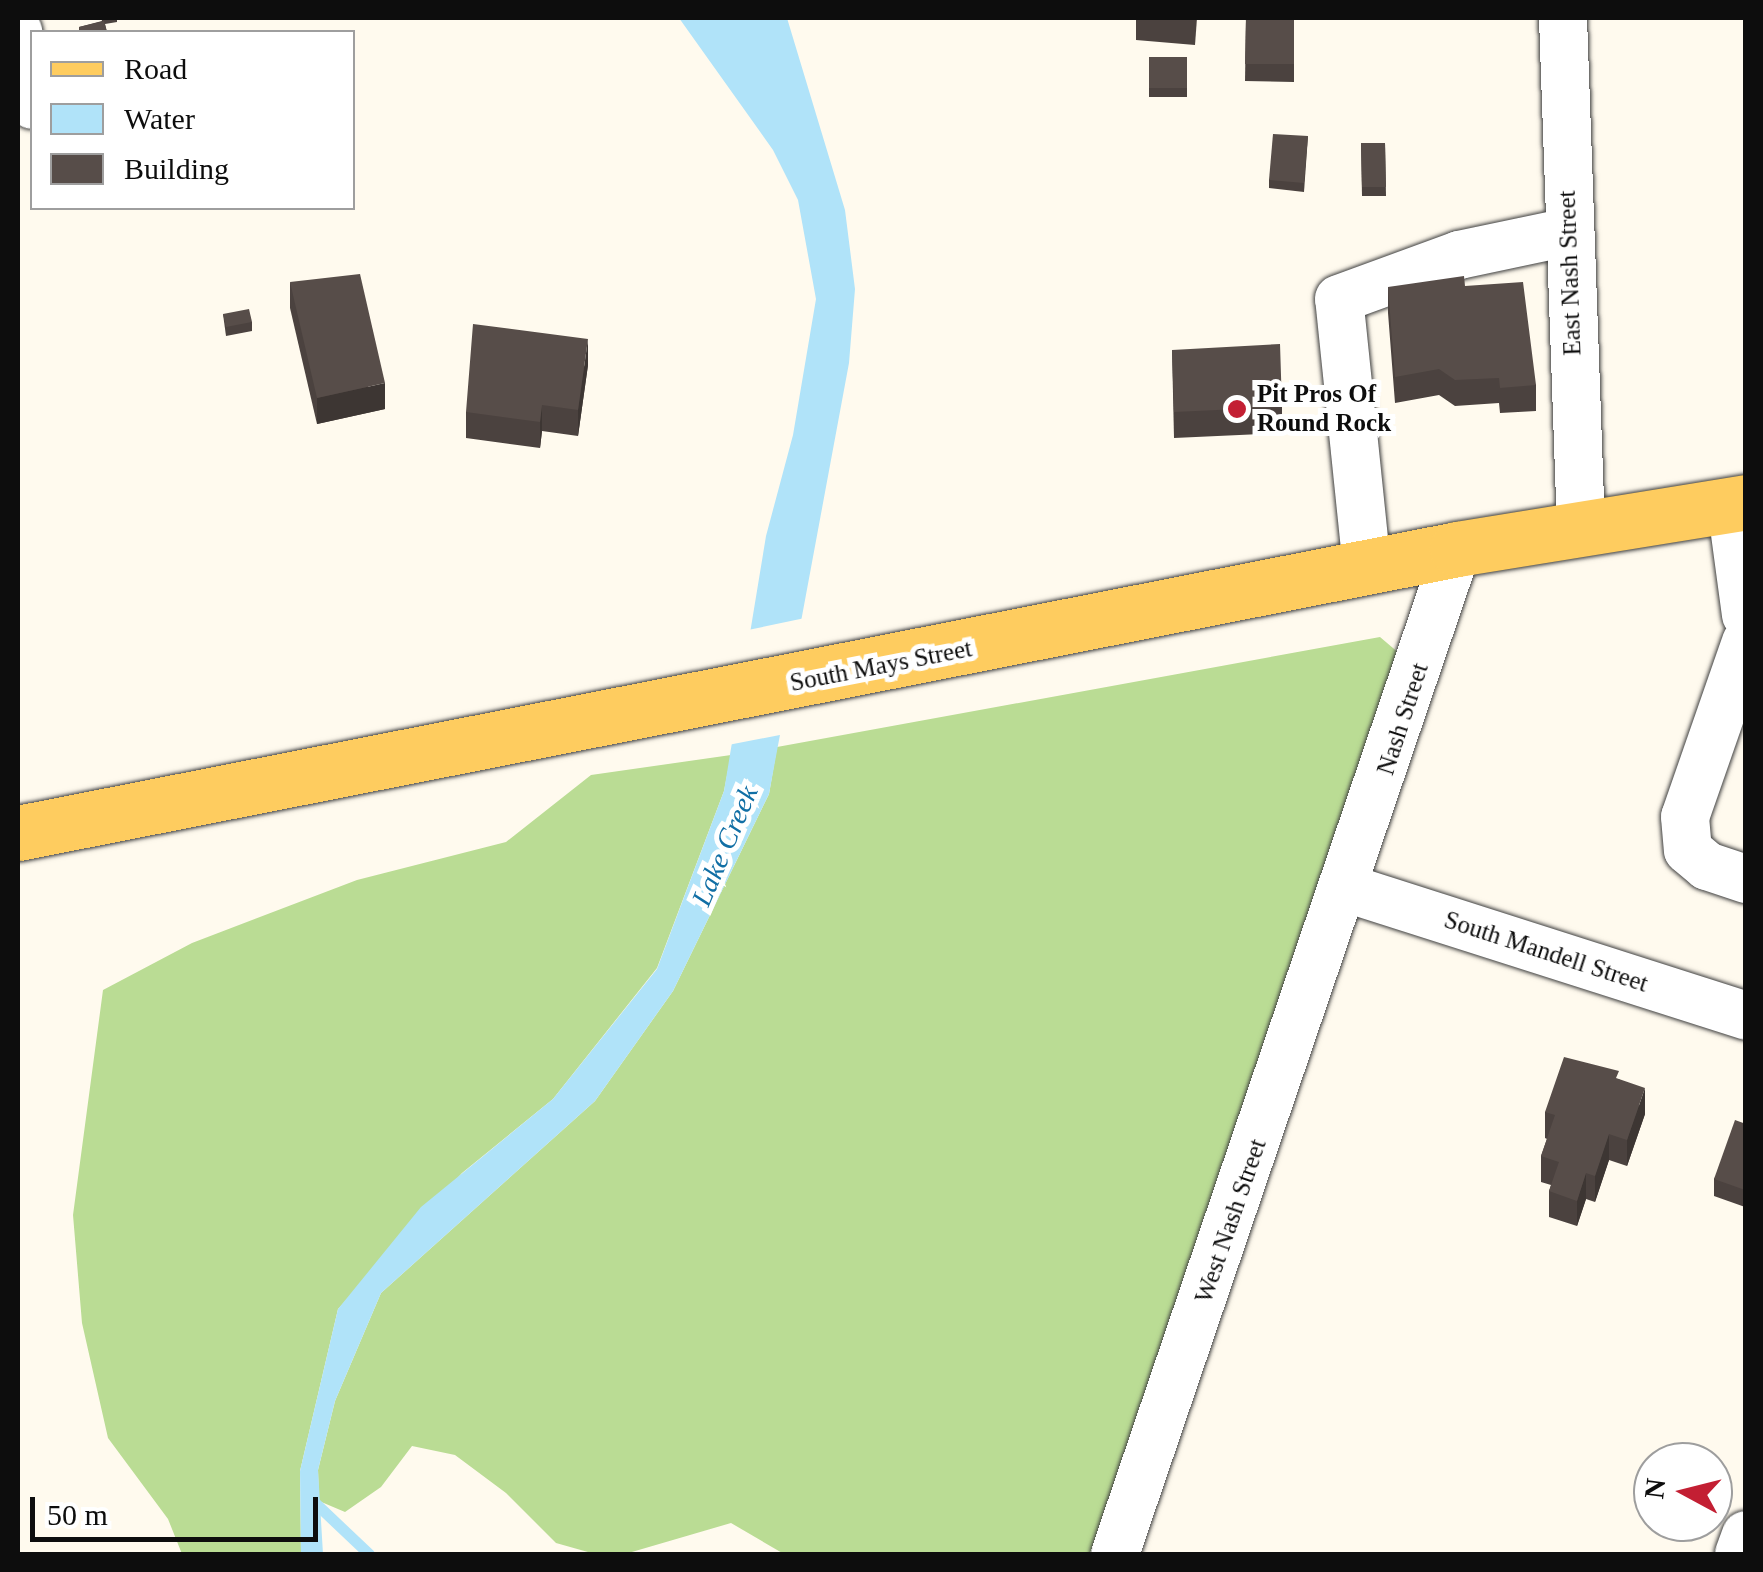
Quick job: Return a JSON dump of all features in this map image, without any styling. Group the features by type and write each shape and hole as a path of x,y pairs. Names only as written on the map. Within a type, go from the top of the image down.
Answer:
{"main road":[{"name":"South Mays Street","path":"18,833 1065,631 1457,549 1738,503"}],"street":[{"name":"East Nash Street","path":"1563,18 1580,529"},
{"path":"18,31 30,95"},
{"path":"1367,568 1339,299 1459,255 1568,232"},
{"path":"1738,503 1746,615"},
{"name":"Nash Street","path":"1346,888 1457,549"},
{"path":"1746,642 1685,817 1688,850 1708,866 1746,878"},
{"name":"South Mandell Street","path":"1346,888 1746,1016"},
{"name":"West Nash Street","path":"1115,1554 1346,888"},
{"path":"1739,1554 1746,1534"}],"green space":[{"path":"1380,637 1400,654 1105,1554 784,1554 731,1523 625,1554 595,1554 556,1543 506,1493 455,1455 412,1446 381,1487 345,1512 319,1501 318,1470 335,1401 381,1293 595,1101 673,991 769,794 777,747"},
{"path":"731,755 724,791 657,968 553,1099 462,1173 338,1309 300,1471 301,1554 182,1554 168,1519 108,1438 82,1323 73,1215 103,990 192,943 357,880 506,842 591,775"}],"water":[{"name":"Lake Creek","path":"679,18 787,18 845,210 855,289 849,363 769,794 673,991 595,1101 381,1293 335,1401 318,1470 323,1554 301,1554 300,1471 338,1309 421,1207 553,1099 657,969 724,791 766,536 793,435 816,299 798,200 773,150"}],"pier":[{"path":"805,618 785,734 728,745 748,630"}],"building":[{"path":"1246,18 1294,18 1294,64 1245,64"},
{"path":"104,21 106,30 80,30 79,27"},
{"path":"1149,57 1187,57 1187,88 1149,88"},
{"path":"1273,134 1308,136 1304,183 1269,180"},
{"path":"1361,143 1385,143 1386,187 1362,187"},
{"path":"360,274 385,383 317,398 290,282"},
{"path":"1464,276 1465,286 1523,282 1536,385 1500,388 1499,378 1455,380 1439,369 1395,377 1388,287"},
{"path":"249,309 252,322 226,327 223,314"},
{"path":"473,324 588,339 578,410 542,405 540,422 466,412"},
{"path":"1280,344 1282,407 1174,412 1172,350"},
{"path":"1564,1057 1619,1071 1616,1078 1645,1088 1627,1140 1609,1134 1595,1176 1586,1173 1577,1201 1549,1191 1559,1162 1541,1156 1555,1115 1545,1112"},
{"path":"1735,1120 1746,1124 1745,1190 1714,1179"}],"waterway":[{"path":"311,1499 369,1554"}],"place":[{"name":"Pit Pros Of Round Rock","path":"1237,409"}]}
